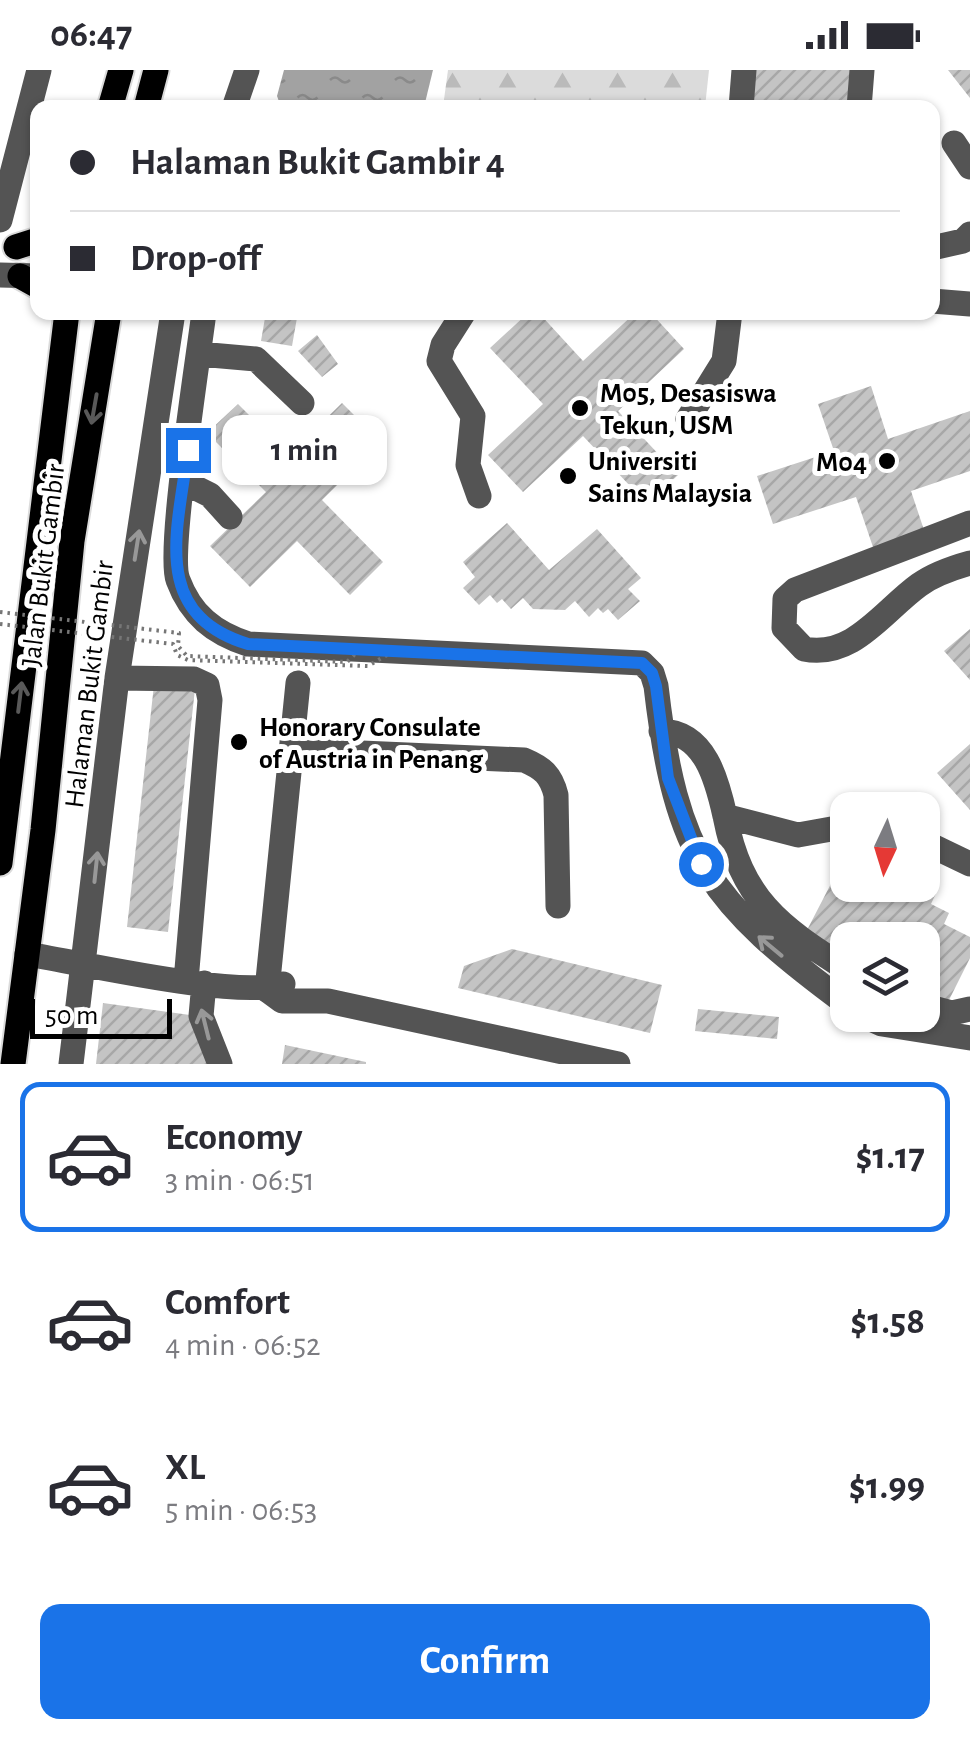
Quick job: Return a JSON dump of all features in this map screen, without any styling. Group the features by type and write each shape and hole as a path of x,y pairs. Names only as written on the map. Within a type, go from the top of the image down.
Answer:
{"main road":[{"path":"112,100 121,70"},
{"path":"148,100 156,70"},
{"path":"56,320 62,350"},
{"name":"Jalan Bukit Gambir","path":"0,863 67,320"},
{"name":"Jalan Bukit Gambir","path":"13,1064 72,541 108,320"}],"street":[{"path":"32,100 40,70"},
{"path":"237,100 247,70"},
{"path":"742,100 744,70"},
{"path":"860,100 862,70"},
{"path":"0,220 30,108"},
{"path":"954,143 970,167"},
{"path":"940,246 963,241 970,234"},
{"path":"940,302 970,304"},
{"name":"Halaman Bukit Gambir","path":"71,1064 116,678 172,320"},
{"path":"203,320 175,569 202,621 222,636 248,644 399,648 642,663 652,673 668,778 691,844 712,883 758,937 830,991"},
{"path":"459,320 442,345 439,361 474,416 468,465 479,496"},
{"path":"688,420 724,361 729,320"},
{"path":"199,354 256,359 302,402"},
{"path":"184,482 210,494 230,516"},
{"path":"970,522 796,590 785,599 784,628 804,649 834,649 853,642 919,585 970,563"},
{"path":"116,678 194,679 207,686 210,700 195,982 202,1025 220,1064"},
{"path":"268,990 298,682"},
{"path":"661,731 674,731 696,745 710,766 733,859 747,886 796,934 830,958"},
{"path":"293,750 524,760 542,767 552,779 556,795 558,906"},
{"path":"725,816 798,834 830,829"},
{"path":"940,850 970,864"},
{"path":"27,954 268,990 282,1001 328,1001 618,1064"},
{"path":"940,1009 952,1013 970,1009"},
{"path":"932,1032 970,1038"}],"path":[{"path":"0,612 178,633 178,646 188,656 347,662 362,647"},
{"path":"0,624 173,644 177,655 188,660 368,666 399,648"}],"green space":[{"path":"448,70 709,70 706,100 444,100"}],"water":[{"path":"284,70 433,70 426,100 278,100"}],"building":[{"path":"753,70 855,70 853,100 751,100"},
{"path":"948,70 970,70 970,98"},
{"path":"265,320 297,320 292,346 261,341"},
{"name":"M05, Desasiswa Tekun, USM","path":"520,320 545,320 583,361 627,320 657,320 684,349 618,411 678,475 647,504 583,436 523,492 488,455 543,404 490,348"},
{"path":"317,335 338,364 322,377 298,351"},
{"name":"M04","path":"871,386 888,439 970,411 970,471 911,491 925,533 874,550 856,497 773,524 757,476 834,451 818,404"},
{"path":"342,403 381,442 322,500 383,562 350,595 297,541 250,587 210,546 266,492 207,433 238,404 289,455"},
{"path":"507,523 549,570 597,529 641,578 628,589 640,601 618,620 608,609 603,613 598,608 589,617 575,601 565,610 533,609 523,598 511,609 502,599 497,603 490,595 479,605 463,588 475,577 463,562"},
{"path":"970,629 970,680 944,651"},
{"path":"154,685 195,689 168,932 127,927"},
{"path":"970,744 970,810 937,773"},
{"path":"830,886 830,902 932,902 949,913 944,924 970,937 970,958 946,1006 940,1003 940,922 830,922 830,946 805,934"},
{"path":"512,949 662,985 650,1033 458,988 464,966"},
{"path":"103,1003 190,1015 209,1064 96,1064"},
{"path":"698,1009 779,1017 777,1039 695,1031"},
{"path":"285,1045 366,1062 366,1064 282,1064"}],"place":[{"name":"M05, Desasiswa Tekun, USM","path":"580,408"},
{"name":"M04","path":"887,461"},
{"name":"Universiti Sains Malaysia","path":"568,476"},
{"name":"Honorary Consulate of Austria in Penang","path":"239,742"}],"route":[{"path":"188,450 175,569 202,621 222,636 248,644 399,648 642,663 652,673 656,686 668,778 701,864"}]}
